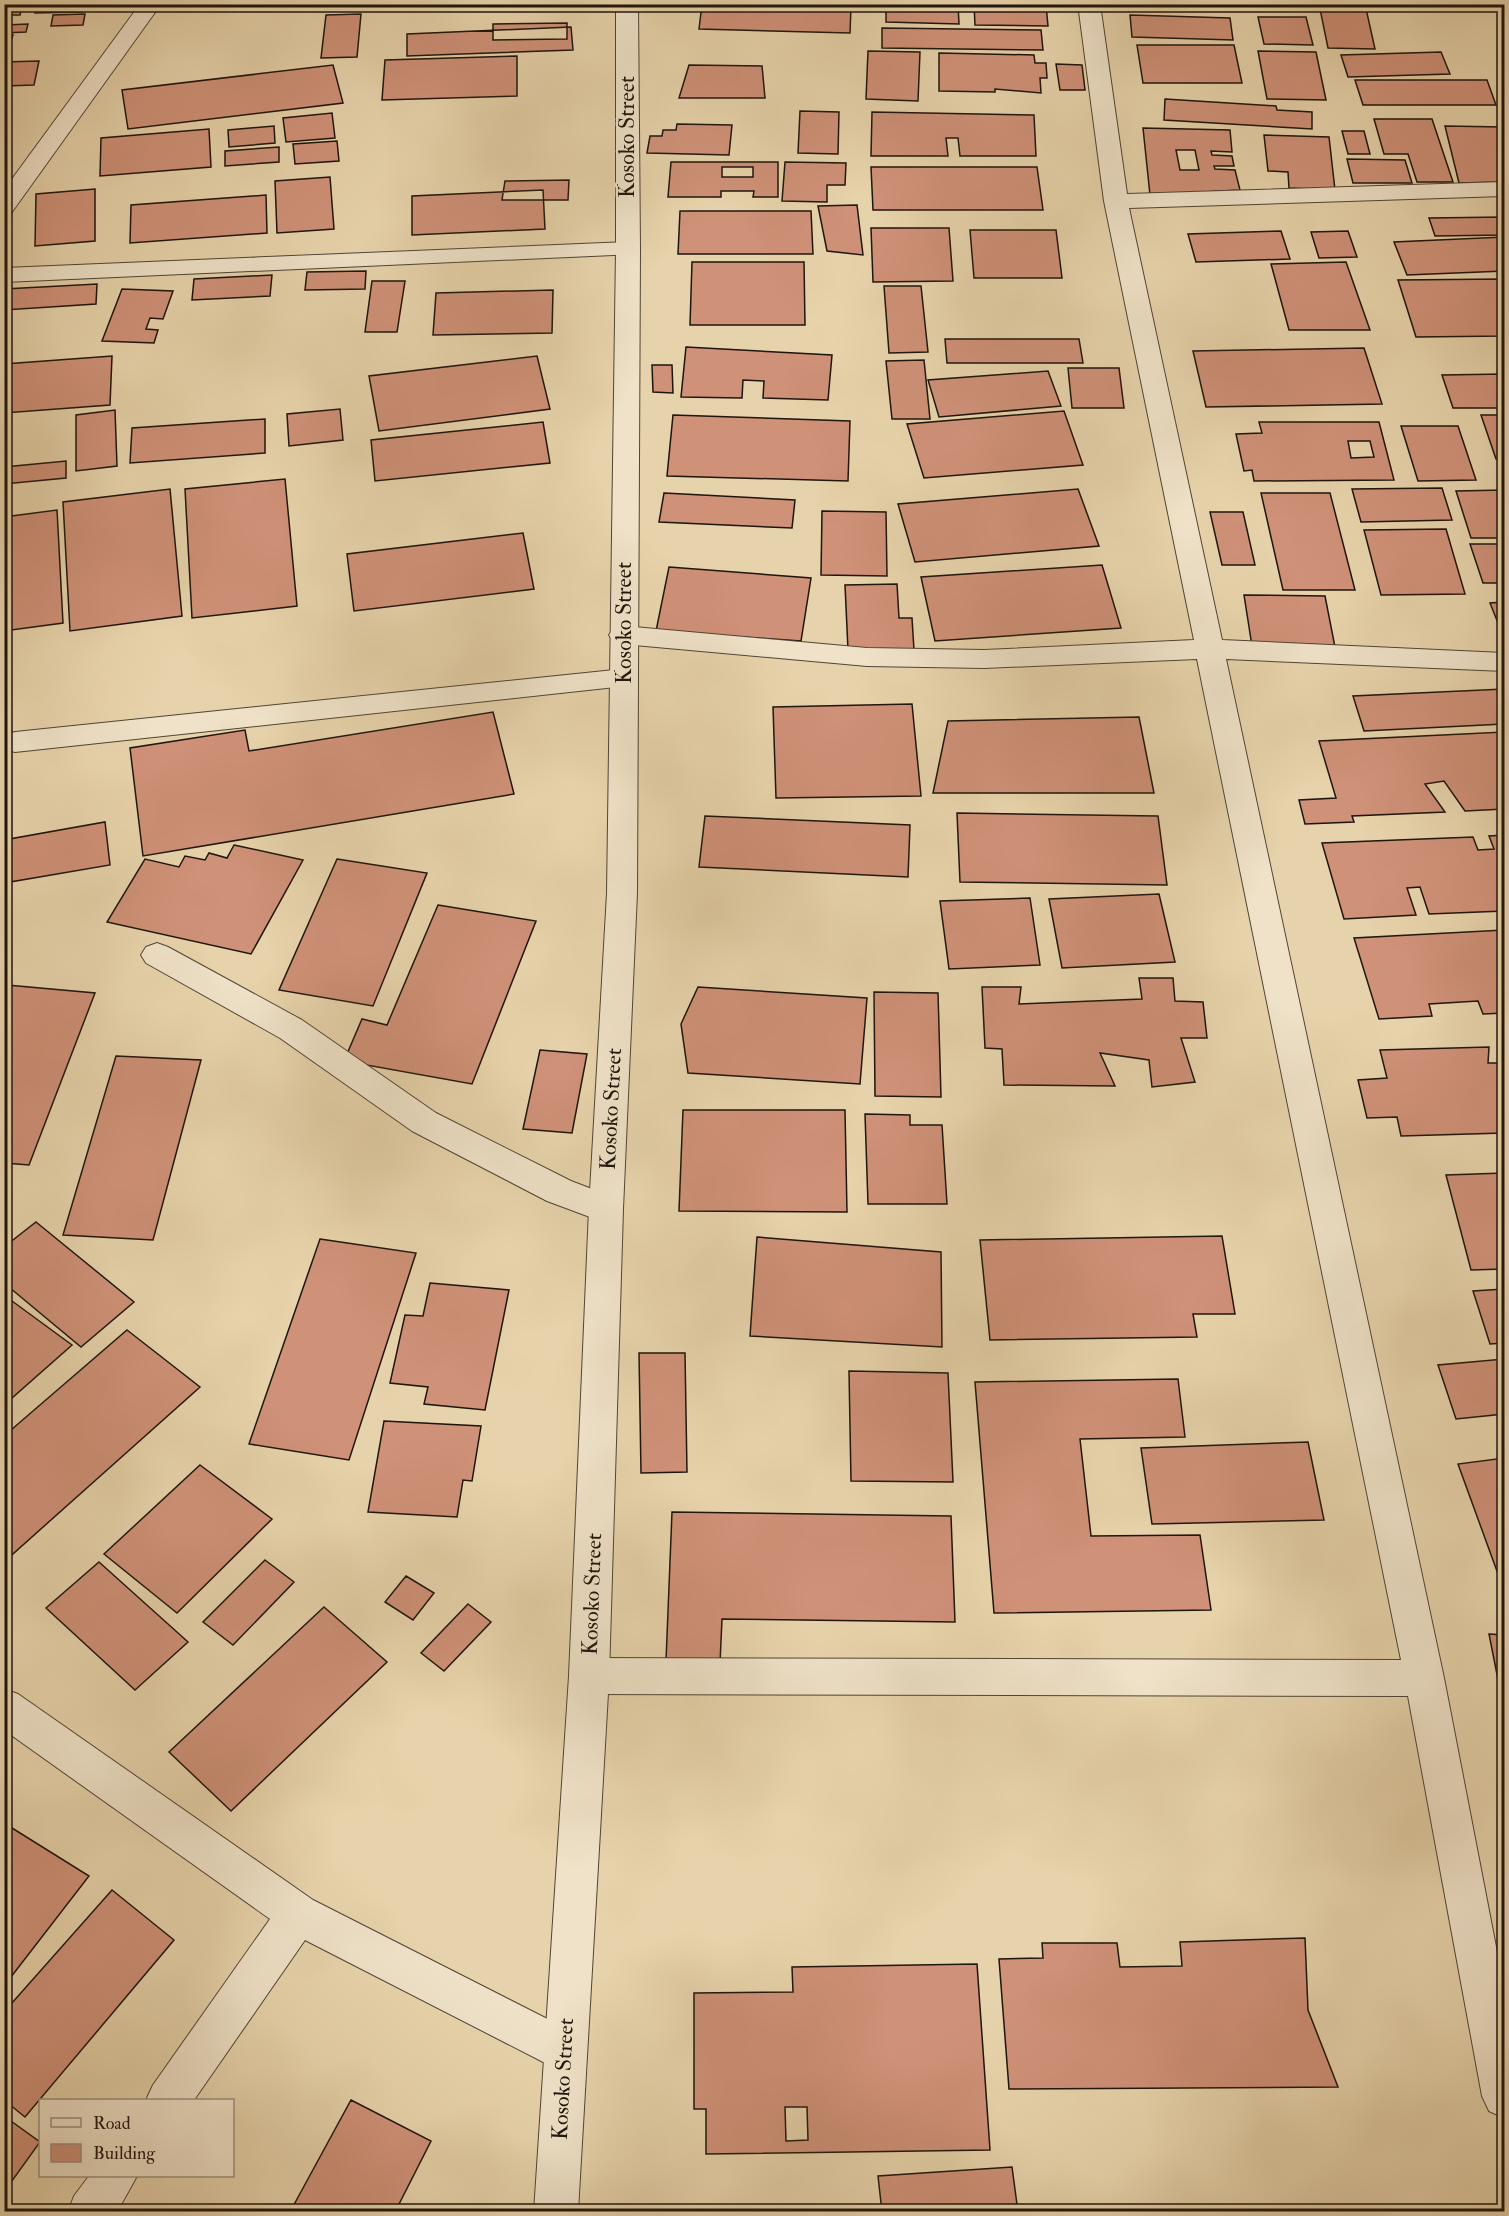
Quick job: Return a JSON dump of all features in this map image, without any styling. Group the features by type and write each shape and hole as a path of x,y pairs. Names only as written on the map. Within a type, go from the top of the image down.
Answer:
{"street":[{"path":"4,207 151,4"},
{"name":"Kosoko Street","path":"556,2211 564,2050 590,1676 606,1209 622,893 628,249 627,4"},
{"path":"1089,4 1116,201 1424,1678 1504,2096"},
{"path":"1116,201 1504,189"},
{"path":"4,275 628,249"},
{"path":"623,635 867,657 984,659 1208,649 1504,662"},
{"path":"15,742 624,678"},
{"path":"157,954 291,1029 424,1122 559,1191 606,1209"},
{"path":"590,1676 1424,1678"},
{"path":"4,1707 298,1914 564,2050"},
{"path":"169,2099 298,1914"},
{"path":"90,2211 114,2177"}],"building":[{"path":"4,4 23,4 20,15 4,15"},
{"path":"37,4 85,4 83,12 35,13"},
{"path":"331,4 369,4 369,9 330,9"},
{"path":"702,4 851,7 850,33 699,29"},
{"path":"886,4 958,4 959,24 886,22"},
{"path":"974,4 1046,5 1048,26 975,25"},
{"path":"1266,4 1295,4 1298,11 1268,11"},
{"path":"1319,4 1365,4 1375,49 1328,48"},
{"path":"85,14 83,25 51,26 53,15"},
{"path":"361,14 357,57 321,58 326,15"},
{"path":"1130,15 1230,18 1233,40 1132,37"},
{"path":"1258,17 1306,17 1313,45 1264,44"},
{"path":"567,23 567,39 493,40 493,24"},
{"path":"28,24 26,32 4,33 4,25"},
{"path":"571,27 573,50 407,56 407,34"},
{"path":"882,28 1041,30 1043,50 882,48"},
{"path":"4,35 13,35 6,60 4,60"},
{"path":"1137,45 1234,45 1242,83 1143,83"},
{"path":"868,51 920,52 918,101 866,99"},
{"path":"1258,51 1316,52 1326,100 1267,99"},
{"path":"1441,52 1450,74 1348,77 1341,55"},
{"path":"939,53 1034,55 1035,63 1046,63 1047,78 1040,78 1041,93 995,89 995,92 939,91"},
{"path":"517,56 517,96 382,100 385,60"},
{"path":"39,61 34,85 4,86 4,62"},
{"path":"1056,64 1082,65 1085,90 1060,90"},
{"path":"333,65 343,103 128,129 122,90"},
{"path":"689,65 762,66 765,98 679,98"},
{"path":"1355,80 1487,80 1496,105 1363,105"},
{"path":"1165,99 1276,106 1277,110 1312,112 1312,129 1164,120"},
{"path":"800,111 839,112 838,154 798,153"},
{"path":"872,112 1034,115 1036,156 960,156 958,138 946,138 948,156 871,156"},
{"path":"332,113 335,138 286,142 283,118"},
{"path":"1374,119 1432,119 1453,182 1417,182 1408,154 1384,154"},
{"path":"677,124 732,125 729,155 647,153 650,136 662,136 663,130 676,130"},
{"path":"274,126 275,143 229,147 228,130"},
{"path":"1445,126 1503,127 1504,182 1459,183"},
{"path":"1143,128 1230,130 1232,152 1211,151 1212,155 1232,156 1234,166 1214,166 1215,169 1235,170 1240,190 1150,195","holes":["1176,150 1195,150 1199,170 1180,170"]},
{"path":"209,129 211,167 100,176 101,138"},
{"path":"1342,131 1364,131 1370,154 1348,154"},
{"path":"1264,135 1329,137 1335,190 1289,188 1288,172 1268,171"},
{"path":"337,141 339,161 295,164 293,144"},
{"path":"279,147 279,162 225,166 225,151"},
{"path":"1347,159 1405,160 1412,183 1353,183"},
{"path":"671,162 778,162 778,197 753,197 754,191 721,191 721,197 668,197","holes":["722,167 753,167 753,177 722,177"]},
{"path":"785,162 846,163 845,185 827,185 827,202 782,201"},
{"path":"871,167 1037,167 1043,210 873,210"},
{"path":"330,177 334,229 277,233 275,181"},
{"path":"569,180 568,200 502,200 505,181"},
{"path":"95,189 95,241 35,246 36,194"},
{"path":"543,190 545,229 412,235 412,196"},
{"path":"266,195 267,233 130,243 131,205"},
{"path":"857,205 863,255 827,251 818,206"},
{"path":"680,211 811,211 813,254 678,254"},
{"path":"1504,217 1504,235 1435,236 1429,218"},
{"path":"871,228 949,228 953,281 873,282"},
{"path":"970,230 1056,230 1062,278 974,278"},
{"path":"1281,231 1290,259 1196,262 1188,234"},
{"path":"1348,231 1357,257 1319,258 1311,232"},
{"path":"1504,237 1504,271 1407,275 1394,242"},
{"path":"692,262 804,262 805,325 690,325"},
{"path":"1346,262 1370,330 1289,330 1271,264"},
{"path":"366,271 365,289 305,290 307,272"},
{"path":"272,275 270,296 192,300 194,279"},
{"path":"1504,279 1504,336 1416,337 1398,280"},
{"path":"372,281 405,281 397,332 365,332"},
{"path":"97,284 96,304 4,310 4,289"},
{"path":"884,286 921,286 928,352 889,353"},
{"path":"122,289 173,291 163,319 150,318 146,329 158,330 154,343 102,341"},
{"path":"553,290 552,333 433,335 436,293"},
{"path":"945,339 1079,339 1083,363 947,363"},
{"path":"686,347 832,355 828,400 763,398 764,381 743,380 742,398 681,397"},
{"path":"1364,348 1382,404 1206,407 1193,351"},
{"path":"112,356 110,405 4,413 4,364"},
{"path":"537,356 550,409 379,431 369,376"},
{"path":"924,360 930,419 892,419 886,361"},
{"path":"652,365 672,365 673,393 653,392"},
{"path":"1068,368 1119,368 1124,408 1072,408"},
{"path":"1048,371 1061,406 939,417 928,380"},
{"path":"1504,374 1504,408 1453,408 1442,375"},
{"path":"340,409 343,440 289,446 287,414"},
{"path":"115,410 117,466 76,471 76,415"},
{"path":"1064,411 1083,465 924,478 907,424"},
{"path":"673,415 850,421 848,481 667,476"},
{"path":"1481,415 1504,415 1504,459 1496,459"},
{"path":"265,419 265,453 130,463 132,428"},
{"path":"543,422 550,463 375,481 371,440"},
{"path":"1259,422 1379,422 1394,480 1254,481 1252,470 1244,471 1236,434 1262,433","holes":["1348,441 1370,441 1374,457 1351,458"]},
{"path":"1401,426 1458,426 1476,480 1418,481"},
{"path":"66,461 66,478 4,484 4,467"},
{"path":"285,479 297,606 192,618 185,489"},
{"path":"1442,488 1452,520 1361,522 1352,489"},
{"path":"170,489 182,616 70,631 63,502"},
{"path":"1078,489 1099,546 915,562 898,504"},
{"path":"1504,490 1504,538 1471,538 1456,491"},
{"path":"664,493 795,500 792,528 659,522"},
{"path":"1261,493 1330,493 1355,590 1283,590"},
{"path":"57,510 63,623 4,631 4,517"},
{"path":"822,511 886,512 887,576 821,575"},
{"path":"1210,512 1243,512 1255,565 1222,565"},
{"path":"1446,529 1465,594 1381,595 1364,530"},
{"path":"523,533 534,589 354,611 347,554"},
{"path":"1470,544 1504,544 1504,583 1483,583"},
{"path":"1102,565 1121,628 935,641 921,577"},
{"path":"669,567 811,578 801,641 656,631"},
{"path":"897,584 899,618 912,618 914,650 848,650 845,585"},
{"path":"1244,595 1325,596 1335,647 1252,646"},
{"path":"1504,602 1504,638 1490,603"},
{"path":"1504,689 1504,724 1364,731 1353,696"},
{"path":"912,704 921,796 776,798 773,707"},
{"path":"493,712 514,794 143,856 130,748 245,730 249,751"},
{"path":"1139,717 1154,793 933,793 948,721"},
{"path":"1504,732 1504,809 1465,811 1444,781 1425,784 1445,812 1352,816 1354,822 1305,824 1299,800 1336,798 1319,741"},
{"path":"957,813 1158,816 1167,885 960,882"},
{"path":"705,816 910,825 908,877 699,867"},
{"path":"105,822 110,865 4,883 4,840"},
{"path":"1504,835 1504,911 1429,914 1420,887 1407,888 1416,915 1344,919 1322,843 1473,837 1478,850 1494,849 1489,836"},
{"path":"234,845 303,860 251,954 107,922 145,859 179,867 185,856 205,860 209,853 227,858"},
{"path":"337,859 427,873 373,1006 279,990"},
{"path":"1159,894 1175,962 1062,968 1049,899"},
{"path":"1030,898 1040,965 949,969 940,901"},
{"path":"438,905 536,921 472,1084 344,1061 362,1019 387,1025"},
{"path":"1504,930 1504,1013 1483,1014 1478,1001 1429,1004 1432,1016 1379,1019 1354,938"},
{"path":"1139,978 1173,978 1175,1001 1203,1002 1207,1038 1181,1038 1195,1082 1152,1087 1149,1060 1100,1053 1115,1086 1004,1085 1002,1049 985,1048 982,987 1021,987 1019,1004 1142,999"},
{"path":"7,985 95,993 29,1165 4,1163 4,992"},
{"path":"698,987 867,998 860,1084 688,1073 681,1024"},
{"path":"874,992 938,993 941,1097 875,1096"},
{"path":"1503,1042 1504,1133 1401,1136 1397,1117 1367,1118 1358,1080 1387,1078 1380,1050 1489,1047 1488,1063 1500,1063"},
{"path":"540,1050 587,1054 572,1133 523,1129"},
{"path":"116,1056 201,1060 153,1240 63,1235"},
{"path":"683,1110 845,1110 847,1212 679,1211"},
{"path":"865,1114 910,1115 910,1125 942,1125 947,1204 868,1204"},
{"path":"1504,1173 1504,1269 1471,1270 1446,1175"},
{"path":"36,1222 134,1302 81,1347 4,1283 4,1247"},
{"path":"1222,1236 1235,1314 1193,1314 1197,1337 990,1340 980,1240"},
{"path":"757,1237 941,1252 942,1347 750,1336"},
{"path":"320,1239 416,1253 349,1460 249,1444"},
{"path":"430,1283 509,1290 485,1410 424,1404 428,1387 390,1383 405,1315 423,1316"},
{"path":"1504,1289 1504,1343 1490,1344 1473,1291"},
{"path":"12,1301 72,1345 4,1405 4,1308"},
{"path":"127,1330 200,1387 5,1561 4,1436"},
{"path":"639,1353 685,1353 687,1472 641,1473"},
{"path":"1504,1359 1504,1414 1456,1419 1438,1365"},
{"path":"849,1371 948,1373 953,1482 851,1481"},
{"path":"1178,1379 1185,1437 1080,1439 1091,1536 1200,1535 1211,1610 994,1613 975,1382"},
{"path":"384,1421 481,1426 472,1481 463,1480 457,1517 368,1512"},
{"path":"1308,1442 1324,1520 1152,1524 1141,1448"},
{"path":"1504,1458 1504,1573 1498,1574 1458,1464"},
{"path":"200,1465 272,1519 177,1613 104,1554"},
{"path":"672,1512 951,1516 955,1622 722,1619 720,1663 666,1661"},
{"path":"265,1560 294,1582 233,1645 203,1622"},
{"path":"99,1562 188,1642 135,1690 46,1608"},
{"path":"406,1576 434,1593 413,1620 385,1602"},
{"path":"468,1604 491,1622 444,1671 421,1653"},
{"path":"324,1607 387,1662 231,1811 169,1752"},
{"path":"1489,1634 1504,1635 1504,1705 1503,1705"},
{"path":"4,1823 89,1876 4,1986"},
{"path":"112,1890 174,1940 25,2117 4,2100 4,2012"},
{"path":"1305,1938 1308,2010 1338,2087 1009,2089 999,1959 1043,1958 1042,1943 1117,1943 1120,1967 1182,1966 1180,1942"},
{"path":"977,1964 990,2150 706,2154 706,2109 694,2109 694,1993 793,1992 792,1967","holes":["785,2107 807,2107 808,2140 786,2141"]},
{"path":"351,2100 431,2141 395,2212 290,2212"},
{"path":"4,2116 39,2143 4,2192"},
{"path":"1012,2167 1018,2212 882,2212 878,2176"}]}
